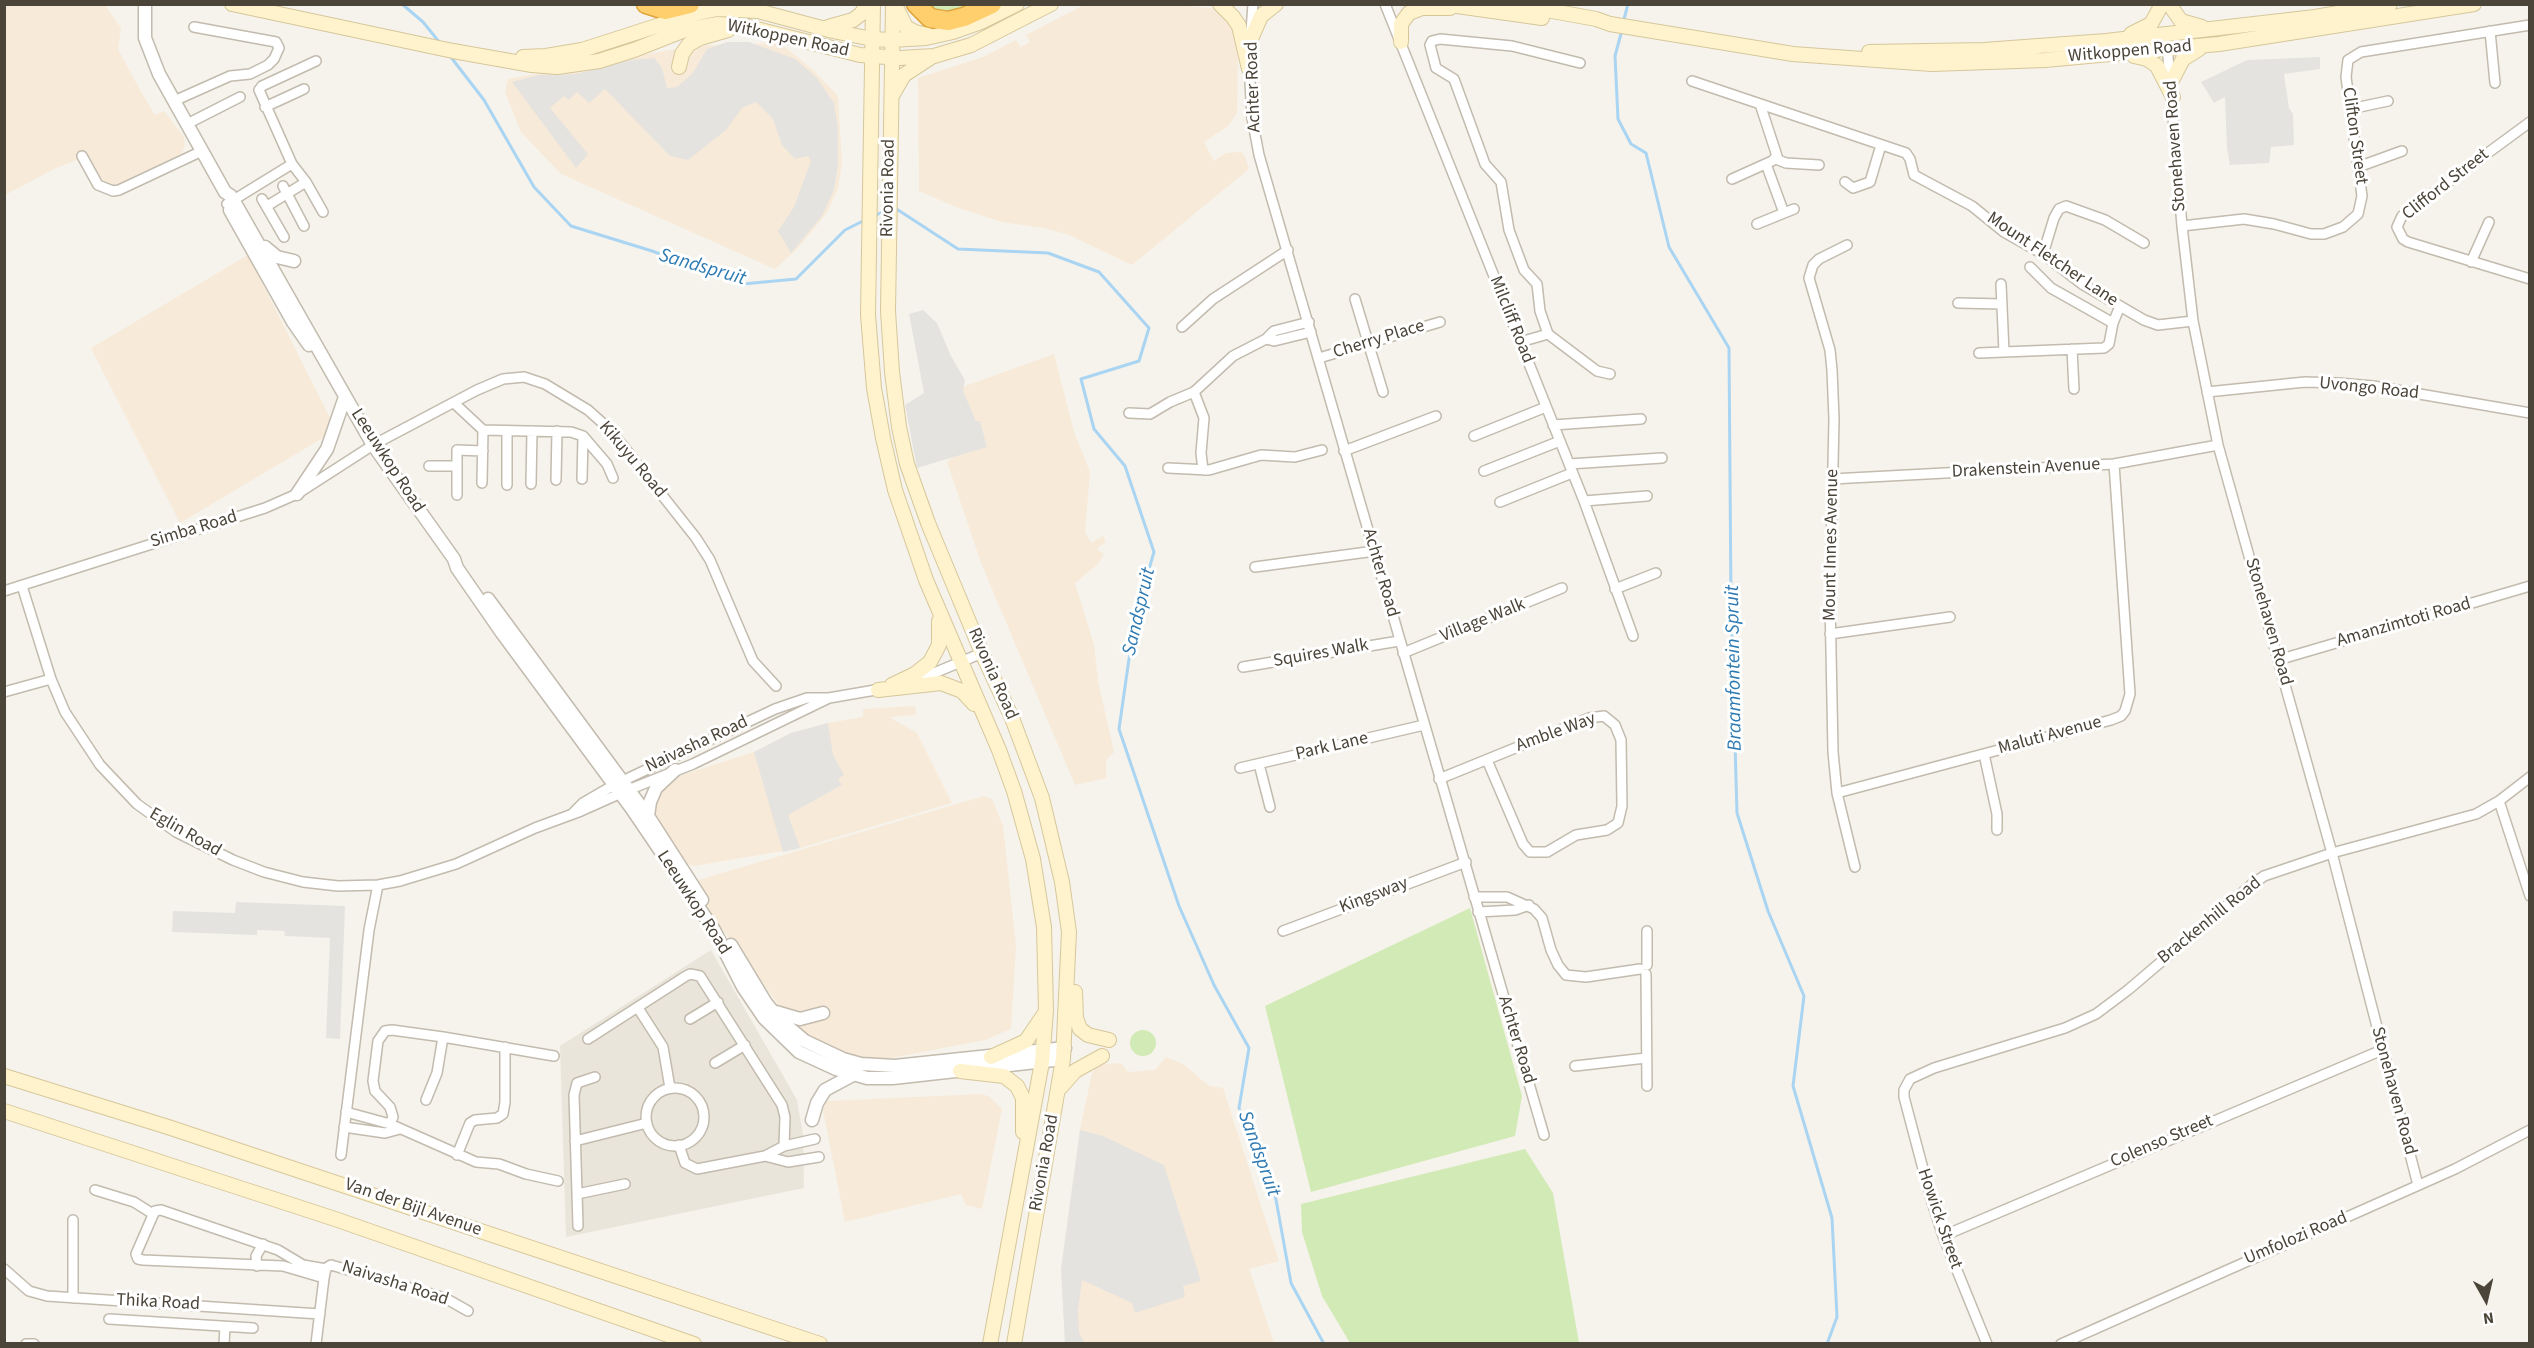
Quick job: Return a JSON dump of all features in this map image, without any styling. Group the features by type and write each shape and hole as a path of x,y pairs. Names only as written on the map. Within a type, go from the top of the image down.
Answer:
{"highway":[{"path":"646,4 665,10 690,4"},
{"path":"916,4 926,16 943,21 964,17 992,4"}],"main road":[{"name":"Witkoppen Road","path":"232,4 413,43 532,65 572,66 634,50 693,28 718,24 745,26 840,51 872,56 891,58 934,56 971,45 1051,4"},
{"path":"820,28 849,23 861,14 867,4"},
{"name":"Rivonia Road","path":"873,4 868,257 869,332 874,388 882,438 895,490 926,580 999,750 1014,791 1039,890 1046,956 1046,1011 1042,1056 1021,1185 995,1307 990,1344"},
{"path":"894,4 906,27 915,33 936,36"},
{"name":"Rivonia Road","path":"894,4 891,40 887,257 891,363 899,427 905,454 928,523 982,653 1012,718 1042,798 1066,906 1070,957 1064,1054 1014,1344"},
{"name":"Witkoppen Road","path":"484,55 546,57 582,50 694,14 717,9 758,11 872,39 891,40 936,36 975,24 1017,4"},
{"path":"1220,4 1233,16 1239,26 1249,69"},
{"path":"1251,39 1261,16 1275,4"},
{"name":"Witkoppen Road","path":"1443,4 1595,26 1613,25"},
{"name":"Witkoppen Road","path":"1514,4 1596,19 1613,25 1783,51 1833,58 1932,64 2037,60 2167,50 2474,4"},
{"path":"2106,41 2146,28 2153,22 2162,4"},
{"path":"2169,4 2176,17 2187,24 2203,28 2231,28"},
{"name":"Witkoppen Road","path":"1783,51 1793,49 1847,52 1934,52 2106,41 2231,28 2390,4"},
{"path":"1401,42 1402,22 1411,12 1429,8 1473,9"},
{"path":"679,67 685,48 694,40 745,26"},
{"path":"2171,82 2187,55 2219,44"},
{"path":"2114,55 2140,57 2152,61 2163,75 2173,97"},
{"path":"891,101 904,75 934,56"},
{"path":"880,690 915,675 936,654 940,627 926,580"},
{"path":"880,690 933,683 955,687 972,702 999,750"},
{"path":"1067,978 1074,989 1076,1018 1080,1029 1088,1035 1109,1040"},
{"path":"991,1057 1026,1041 1046,1011"},
{"path":"1058,1089 1075,1071 1102,1056"},
{"path":"960,1071 1004,1076 1021,1091 1023,1105 1021,1185"},
{"name":"Van der Bijl Avenue","path":"4,1076 168,1126 820,1344"},
{"name":"Van der Bijl Avenue","path":"6,1112 335,1219 694,1344"},
{"path":"985,1344 995,1307"}],"street":[{"name":"Leeuwkop Road","path":"145,4 144,26 148,49 159,74 293,322 315,354 323,360"},
{"name":"Milcliff Road","path":"1384,4 1571,468 1633,636"},
{"name":"Achter Road","path":"1253,5 1249,69 1255,135 1344,451 1375,550 1399,641 1466,862 1478,912 1544,1135"},
{"name":"Clifton Street","path":"2182,226 2244,219 2311,234 2334,231 2343,226 2358,214 2362,196 2345,69 2348,60 2361,52 2529,25"},
{"path":"174,101 230,76 250,74 259,70 272,63 279,48 276,42 194,27"},
{"path":"2490,31 2495,83"},
{"name":"Stonehaven Road","path":"2166,34 2182,226 2193,321 2218,445 2332,853 2418,1185"},
{"path":"1580,63 1512,46 1440,39 1432,41 1430,45 1436,68 1454,79 1485,164 1501,182 1510,235 1524,270 1537,284 1540,311 1548,334 1597,371 1610,374"},
{"path":"316,61 259,88 259,92 292,164 323,212"},
{"path":"1692,81 1881,145 1870,182 1853,188 1845,182"},
{"path":"265,107 304,89"},
{"path":"187,124 240,97"},
{"path":"2350,109 2388,101"},
{"path":"1760,104 1777,152 1776,159"},
{"name":"Clifford Street","path":"2529,122 2398,221 2399,233 2408,242 2529,279"},
{"name":"Mount Fletcher Lane","path":"1881,145 1905,153 1910,159 1912,173 1917,177 1972,206 2004,232 2043,254 2082,284 2120,306 2158,325 2193,321"},
{"path":"82,156 98,185 113,191 202,151"},
{"path":"2358,167 2402,151"},
{"path":"1732,179 1776,159 1789,163 1820,165"},
{"path":"228,199 292,164"},
{"path":"1757,224 1789,211 1766,164"},
{"path":"284,237 265,202 285,190 306,183"},
{"path":"285,190 304,226"},
{"name":"Leeuwkop Road","path":"228,199 244,219 373,445 502,633 621,787 714,930 743,987 764,1018 800,1052 853,1075 878,1079 960,1071 1042,1056"},
{"path":"2043,254 2054,218 2060,209 2066,206 2104,220 2144,243"},
{"path":"244,219 272,254 294,261"},
{"path":"2471,262 2489,222"},
{"name":"Mount Innes Avenue","path":"1847,245 1819,259 1813,265 1809,278 1830,350 1832,370 1834,419 1830,634 1833,752 1837,793 1855,867"},
{"path":"1182,327 1213,299 1288,250"},
{"path":"2030,267 2052,288 2113,323"},
{"path":"2001,284 2004,352"},
{"path":"1355,299 1383,392"},
{"path":"1958,303 2002,303"},
{"path":"1978,353 2104,348 2109,344 2113,323 2120,306"},
{"name":"Cherry Place","path":"1318,358 1440,322"},
{"path":"1129,413 1146,416 1194,392 1233,356 1266,339 1274,331 1310,327"},
{"path":"1520,342 1548,334"},
{"path":"2072,349 2074,388"},
{"name":"Kikuyu Road","path":"373,445 503,379 524,377 545,384 598,418 620,441 696,538 710,560 753,661 776,686"},
{"name":"Uvongo Road","path":"2207,392 2305,382 2338,382 2529,413"},
{"path":"1194,392 1204,418 1200,453 1203,470"},
{"path":"297,494 327,449 345,397"},
{"path":"454,403 483,430 557,431 583,436 607,464 613,478"},
{"path":"1474,436 1546,407"},
{"path":"1344,451 1436,416"},
{"path":"1553,425 1641,419"},
{"path":"482,483 483,430"},
{"path":"507,431 507,484"},
{"path":"531,484 532,431"},
{"path":"556,480 557,431"},
{"path":"582,478 583,436"},
{"path":"1484,471 1560,441"},
{"name":"Simba Road","path":"4,591 252,513 297,494 373,445"},
{"name":"Drakenstein Avenue","path":"1832,479 2114,464 2218,445"},
{"path":"457,495 457,450 483,450"},
{"path":"1168,468 1203,470 1219,468 1261,455 1295,457 1322,450"},
{"path":"1500,502 1571,468 1662,458"},
{"name":"Maluti Avenue","path":"1837,793 2121,716 2129,704 2130,694 2114,464"},
{"path":"429,466 457,466"},
{"path":"1584,501 1647,496"},
{"path":"1255,567 1375,550"},
{"path":"1615,589 1656,573"},
{"name":"Eglin Road","path":"22,586 51,679 65,712 100,765 137,804 176,832 199,845 264,872 303,882 329,885 375,885"},
{"name":"Amanzimtoti Road","path":"2278,660 2529,586"},
{"name":"Village Walk","path":"1403,653 1562,588"},
{"path":"1830,634 1950,617"},
{"name":"Squires Walk","path":"1243,668 1399,641"},
{"name":"Naivasha Road","path":"621,787 675,770 829,698 912,682 982,653"},
{"path":"4,692 51,679"},
{"name":"Naivasha Road","path":"375,885 424,875 456,864 573,813 582,812 621,787 783,706 815,696 829,698"},
{"name":"Amble Way","path":"1439,778 1589,718 1604,716 1615,724 1621,740 1622,806 1618,823 1607,830 1576,835 1547,852 1530,852 1523,844 1487,760"},
{"name":"Park Lane","path":"1240,768 1424,726"},
{"path":"1984,754 1997,814 1996,830"},
{"path":"1259,764 1270,807"},
{"path":"648,816 650,802 656,788 675,770"},
{"name":"Brackenhill Road","path":"1904,1090 1910,1079 1934,1068 2083,1021 2128,990 2250,886 2280,870 2332,853 2468,816 2499,801 2529,777"},
{"name":"Leeuwkop Road","path":"621,787 648,816 772,1011 805,1041 828,1053 861,1064 913,1065 991,1057 1064,1054"},
{"path":"2499,801 2529,897"},
{"name":"Kingsway","path":"1283,931 1466,862"},
{"path":"340,1155 375,885"},
{"path":"1474,897 1506,897 1529,905 1542,918 1551,950 1566,975 1586,977 1644,969"},
{"path":"1478,912 1515,910 1529,905"},
{"path":"1647,931 1644,969 1647,1086"},
{"path":"588,1039 690,974 700,976 782,1105 786,1117 784,1146"},
{"path":"690,1019 718,1002"},
{"path":"638,1008 663,1047 670,1088"},
{"path":"772,1011 800,1019 823,1013"},
{"path":"390,1124 393,1117 390,1107 375,1091 373,1081 376,1049 382,1033 392,1030 554,1056"},
{"path":"426,1100 437,1073 443,1037"},
{"path":"715,1063 745,1045"},
{"path":"457,1155 470,1123 475,1120 497,1118 503,1114 505,1047"},
{"name":"Colenso Street","path":"1943,1236 2382,1050"},
{"path":"1575,1066 1646,1058"},
{"path":"812,1120 817,1102 825,1090 853,1075"},
{"path":"578,1226 575,1086 580,1081 595,1077"},
{"path":"670,1088 679,1088 696,1096 704,1112 704,1121 696,1137 679,1145 662,1143 650,1131 647,1123 646,1115 651,1101 670,1088"},
{"name":"Howick Street","path":"1904,1090 1905,1105 1917,1150 1943,1236 1988,1344"},
{"path":"346,1112 390,1124 476,1162 499,1164 526,1174 558,1181"},
{"path":"575,1141 647,1123"},
{"path":"344,1125 385,1133 400,1129"},
{"name":"Umfolozi Road","path":"2061,1344 2418,1185 2493,1150 2529,1130"},
{"path":"679,1145 686,1163 697,1169 765,1156 784,1146 815,1139"},
{"path":"765,1156 788,1162 819,1157"},
{"path":"577,1194 625,1184"},
{"path":"96,1190 134,1202 153,1214"},
{"path":"161,1210 263,1244 303,1265 325,1273 308,1275 291,1267 140,1260 136,1254 153,1214 161,1210"},
{"path":"73,1220 74,1298"},
{"path":"257,1266 256,1256 263,1244"},
{"name":"Naivasha Road","path":"316,1344 325,1273 329,1265 336,1265 445,1298 468,1311"},
{"name":"Thika Road","path":"4,1269 25,1289 34,1294 320,1314"},
{"path":"109,1319 253,1328"},
{"path":"224,1344 225,1327"},
{"path":"26,1344 34,1344"}],"shaded area":[{"path":"1157,4 1213,8 1226,17 1235,32 1238,46 1237,113 1228,126 1204,142 1214,161 1226,153 1241,152 1245,156 1249,169 1132,265 1067,234 1002,222 956,207 919,191 918,78 983,57 1016,40 1021,47 1030,42 1026,35 1084,5"},
{"path":"5,5 105,5 121,28 118,49 141,92 155,115 164,111 184,137 185,146 181,154 113,186 105,183 98,176 87,156 56,168 5,195"},
{"path":"727,42 749,42 795,59 816,77 834,103 838,128 838,165 834,190 822,216 791,253 778,231 794,207 811,161 808,156 795,159 782,145 773,119 756,102 742,108 726,130 688,160 670,156 605,89 589,103 577,92 569,100 564,96 550,108 588,154 576,168 512,82 539,75 576,74 630,60 654,58 662,68 667,88 677,87 693,73 707,49"},
{"path":"780,43 813,70 838,96 842,163 838,189 826,214 798,248 775,269 561,174 521,132 505,92 508,79 692,46"},
{"path":"2320,57 2320,69 2284,74 2289,108 2293,114 2294,145 2271,147 2269,163 2230,165 2227,149 2225,97 2214,103 2201,82 2247,60"},
{"path":"248,255 336,430 180,523 91,348"},
{"path":"923,310 937,323 951,356 965,380 963,391 976,421 980,421 987,447 917,468 905,405 924,393 909,314"},
{"path":"1054,354 1074,432 1090,472 1085,532 1091,543 1103,536 1106,542 1098,547 1097,550 1104,554 1098,564 1075,583 1094,645 1098,681 1114,752 1106,760 1106,778 1075,785 981,563 947,462 960,449 949,392"},
{"path":"915,706 916,715 889,717 917,733 952,803 800,848 694,866 684,863 654,817 654,798 666,782 754,752 791,733 863,717 863,709"},
{"path":"828,723 833,755 844,775 838,779 842,785 788,815 800,848 783,852 754,752 791,733"},
{"path":"984,796 992,799 1003,826 1016,946 1011,1029 985,1040 891,1058 867,1059 829,1047 796,1028 688,883"},
{"path":"236,902 345,906 340,1039 326,1038 330,938 285,936 284,931 257,930 257,935 172,932 173,911 235,913"},
{"path":"711,950 797,1100 803,1135 804,1188 566,1237 560,1046"},
{"path":"1166,1057 1183,1064 1209,1086 1223,1088 1279,1261 1249,1269 1274,1343 1065,1344 1061,1269 1080,1130 1092,1073 1099,1065 1121,1063 1128,1072 1155,1070"},
{"path":"982,1094 990,1097 1002,1109 982,1209 966,1205 961,1194 845,1222 823,1110 827,1101"},
{"path":"1080,1130 1103,1136 1164,1165 1201,1281 1183,1286 1185,1297 1135,1313 1132,1303 1082,1280 1078,1311 1079,1332 1084,1343 1065,1343 1061,1269"}],"green space":[{"path":"927,5 973,5 947,13 937,12"},
{"path":"1470,908 1522,1096 1515,1136 1311,1192 1265,1006"},
{"path":"1143,1030 1152,1034 1156,1043 1152,1052 1143,1056 1134,1052 1130,1043 1134,1034"},
{"path":"1525,1149 1553,1193 1579,1343 1350,1343 1322,1296 1302,1232 1301,1204"}],"waterway":[{"name":"Sandspruit","path":"402,4 423,22 440,43"},
{"name":"Braamfontein Spruit","path":"1623,23 1628,4"},
{"name":"Braamfontein Spruit","path":"1622,30 1615,56 1618,119 1631,144 1646,153 1669,247 1729,348 1731,603 1737,813 1768,911 1804,996 1793,1086 1832,1218 1837,1317 1827,1344"},
{"name":"Sandspruit","path":"450,56 484,100 534,187 571,226 652,251 743,284 796,279 845,230 865,220"},
{"name":"Sandspruit","path":"895,208 958,249 1048,253 1099,272 1149,328 1139,361 1081,379 1094,429 1125,466 1154,552 1135,617 1119,729 1179,906 1214,985 1249,1048 1239,1108 1273,1183 1291,1283 1324,1344"},
{"name":"Sandspruit","path":"874,216 887,210"}]}
